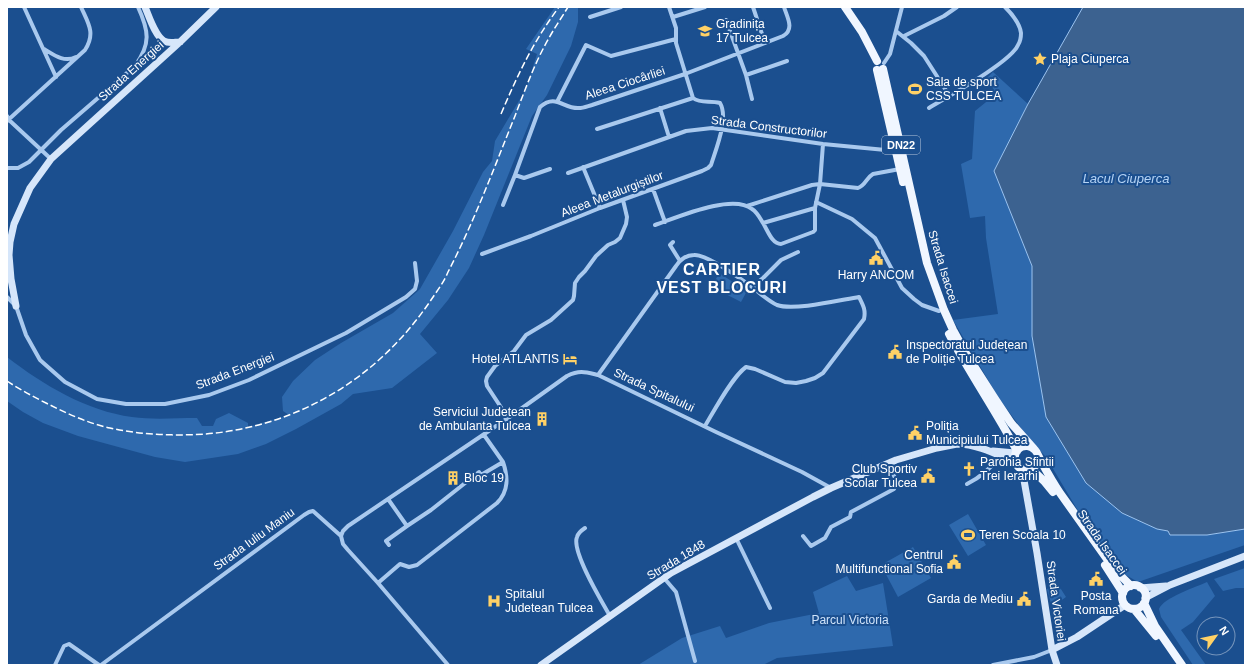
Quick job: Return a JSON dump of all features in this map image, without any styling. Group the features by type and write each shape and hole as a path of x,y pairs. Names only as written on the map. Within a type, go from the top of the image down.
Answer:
{"main road":[{"name":"Strada Isaccei","path":"845,7 862,32 880,66 899,151 927,263 953,330 965,352 1011,423 1034,449 1052,482 1114,570 1131,586"},
{"name":"Strada Isaccei","path":"899,151 900,169 922,265 947,331 1006,430 1016,452 1015,462 1018,467 1027,469 1044,481 1052,490 1123,593"},
{"path":"1016,452 1019,448 1027,446 1034,449"},
{"path":"1027,469 1036,465 1038,456"},
{"name":"Strada Isaccei","path":"1125,605 1122,600 1123,593 1126,588 1137,586 1140,588"},
{"path":"1140,588 1143,590 1145,600 1155,626 1182,665"},
{"path":"1134,609 1138,608 1145,600"},
{"path":"1125,605 1134,609 1151,629 1176,665"}],"street":[{"path":"24,7 56,77"},
{"path":"51,159 8,119 86,50 91,38 91,30 80,7"},
{"path":"7,168 18,168 26,164 61,130 135,66 143,55 147,43 142,16 138,7"},
{"path":"145,7 159,36 164,41 170,43 180,42"},
{"name":"Strada Energiei","path":"216,7 180,42 51,159 30,188 14,224 10,242 10,280 16,306 26,335 40,360 65,382 97,399 126,404 165,404 209,395 249,380 346,332 415,290 417,281 415,264"},
{"path":"590,17 621,7"},
{"path":"669,7 676,28 676,43 693,98 701,102 720,103 723,110 722,128"},
{"path":"673,17 705,7"},
{"path":"753,7 765,43"},
{"name":"Aleea Ciocârliei","path":"557,102 579,108 685,74 783,36 790,29 784,7"},
{"path":"880,66 890,54 902,7"},
{"path":"904,36 944,16 957,7"},
{"path":"929,108 1006,58 1018,45 1021,32 1017,23 1005,7"},
{"path":"726,20 746,75 752,99"},
{"path":"896,31 904,36 929,62 949,95"},
{"path":"503,205 540,107 548,101 557,102 586,45 610,56 676,39"},
{"path":"44,49 59,58 68,60 80,55"},
{"path":"746,75 787,61"},
{"path":"597,129 693,98"},
{"path":"660,108 670,136"},
{"name":"Strada Constructorilor","path":"568,173 686,131 712,128 722,128 823,144 899,151"},
{"name":"Aleea Metalurgiștilor","path":"482,254 708,168 712,165 722,128"},
{"path":"747,206 752,209 763,223 776,244 782,244 813,232 816,227 815,208 820,184 823,144"},
{"path":"583,167 600,208"},
{"path":"515,175 524,178 550,169"},
{"path":"655,226 711,206 724,204 747,206 820,184 858,188 863,185 869,176 873,174 900,169"},
{"path":"653,189 666,222"},
{"path":"508,418 487,386 486,381 489,374 498,363 514,351 526,335 551,320 573,300 576,280 596,256 608,245 620,238 626,224 627,217 623,200"},
{"path":"816,202 852,219 875,238 902,288 914,300 922,305 939,311"},
{"path":"763,223 815,208"},
{"path":"673,242 670,245 680,261"},
{"path":"752,287 781,260 798,252"},
{"path":"598,375 680,261 690,255 706,258 781,306 816,304 859,297 866,313 864,320 823,373 806,381 785,382 755,369 748,367 744,368 728,388 705,426"},
{"path":"7,297 16,306"},
{"name":"Strada Spitalului","path":"341,536 343,531 348,526 575,372 586,372 598,375 809,475 831,488"},
{"path":"378,583 400,564 408,567 417,565 498,503 502,498 506,490 507,473 503,462 484,434"},
{"path":"831,488 887,464 919,453 957,444 970,445 987,450 1015,462"},
{"path":"987,450 1016,452"},
{"path":"967,484 992,465 1000,456"},
{"path":"389,545 386,541 431,510 479,472 481,475 503,462"},
{"path":"803,536 811,546 825,538 831,527 850,518 851,512 894,489 897,481 887,464"},
{"name":"Strada Victoriei","path":"1027,469 1052,650 1057,665"},
{"name":"Strada 1848","path":"541,665 664,578 831,488"},
{"path":"388,499 407,526"},
{"name":"Strada Iuliu Maniu","path":"55,665 64,646 69,644 100,665 313,511 341,536 343,544 448,665"},
{"path":"585,528 576,538 577,547 588,576 610,616"},
{"path":"736,538 770,608"},
{"path":"1145,600 1170,585 1245,556"},
{"path":"664,578 676,592 695,661"},
{"path":"1140,588 1170,585"},
{"path":"993,665 1034,657 1052,650 1077,637 1125,605"}],"green space":[{"path":"555,7 578,7 578,22 571,46 547,95 532,116 484,235 469,268 448,300 420,334 437,353 392,388 353,394 341,404 266,444 238,454 185,462 155,457 78,436 43,423 7,401 7,357 35,377 66,395 82,403 115,414 132,417 164,419 197,418 202,426 213,426 216,419 229,413 248,423 248,427 289,415 283,411 282,397 293,381 315,360 393,313 420,289 453,231 483,172 492,161 495,141 526,89 537,54 526,49"},
{"path":"993,72 1028,104 994,171 1032,266 1032,336 1046,417 1122,513 1157,529 1168,531 1207,535 1245,529 1245,545 1138,582 1124,574 1083,519 1046,457 1030,440 998,397 953,320 998,314 986,238 985,216 970,218 961,164 972,159 975,111 996,94 987,78"},
{"path":"719,273 747,291 741,302 712,287"},
{"name":"Teren Scoala 10","path":"968,514 986,545 968,556 949,525"},
{"path":"913,547 931,578 898,597 881,565"},
{"path":"1245,568 1245,588 1236,588 1223,591 1214,579"},
{"name":"Parcul Victoria","path":"847,576 856,591 883,583 893,646 777,658 763,665 638,665 682,638 720,626 726,638 769,623 819,613 813,592"},
{"path":"1207,582 1215,596 1198,616 1196,616 1193,622 1181,630 1196,651 1196,656 1200,656 1206,665 1193,665 1161,617 1159,609 1173,597"},
{"path":"1059,586 1066,597 1052,607 1047,589 1049,588 1051,591"}],"water":[{"name":"Lacul Ciuperca","path":"1083,7 1245,7 1245,529 1207,535 1170,535 1168,531 1157,529 1122,513 1086,483 1046,417 1032,336 1032,266 994,171 1028,104"}],"railway":[{"path":"501,114 541,33 559,7"},
{"path":"7,381 54,407 93,423 110,428 146,434 170,435 206,434 241,429 274,421 305,408 334,393 362,374 387,352 410,328 442,283 475,214 535,66 549,38 568,7"}],"place":[{"name":"Gradinița 17 Tulcea","path":"705,31"},
{"name":"Plaja Ciuperca","path":"1040,59"},
{"name":"Sala de sport CSS TULCEA","path":"915,89"},
{"name":"Harry ANCOM","path":"876,258"},
{"name":"Inspectoratul Județean de Poliție Tulcea","path":"895,352"},
{"name":"Hotel ATLANTIS","path":"570,359"},
{"name":"Serviciul Judetean de Ambulanta Tulcea","path":"542,419"},
{"name":"Poliția Municipiului Tulcea","path":"915,433"},
{"name":"Parohia Sfintii Trei Ierarhi","path":"969,469"},
{"name":"Club Sportiv Scolar Tulcea","path":"928,476"},
{"name":"Bloc 19","path":"453,478"},
{"name":"Teren Scoala 10","path":"968,535"},
{"name":"Centrul Multifunctional Sofia","path":"954,562"},
{"name":"Posta Romana","path":"1096,579"},
{"name":"Garda de Mediu","path":"1024,599"},
{"name":"Spitalul Judetean Tulcea","path":"494,601"}],"district":[{"name":"CARTIER VEST BLOCURI","path":"722,278"}]}
